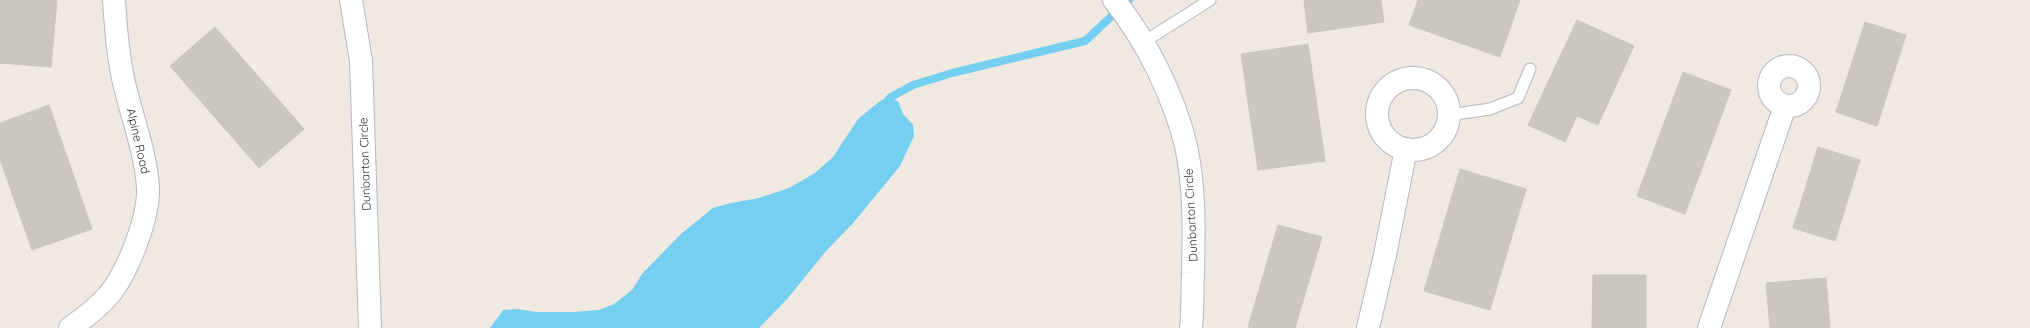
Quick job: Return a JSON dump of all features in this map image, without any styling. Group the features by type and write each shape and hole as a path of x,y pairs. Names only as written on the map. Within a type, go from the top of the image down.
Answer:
{"street":[{"name":"Alpine Road","path":"70,328 108,297 121,277 133,253 141,228 148,190 147,171 125,85 114,0"},
{"name":"Dunbarton Circle","path":"352,0 361,61 370,328"},
{"name":"Dunbarton Circle","path":"1114,0 1126,16 1142,43 1176,113 1186,147 1192,187 1194,240 1191,328"},
{"path":"1410,78 1421,78 1433,83 1442,92 1448,103 1449,115 1447,127 1435,142 1419,150 1406,149 1396,145 1387,138 1380,128 1377,118 1378,106 1382,95 1389,87 1399,81 1410,78"},
{"path":"1709,328 1785,106"},
{"path":"1368,328 1385,255 1406,149"}],"lane":[{"path":"1142,43 1210,0"},
{"path":"1449,115 1490,109 1518,98 1530,69"}],"water":[{"path":"888,98 898,101 903,114 913,125 914,136 900,166 854,222 826,251 788,298 759,328 490,328 503,310 517,309 537,312 572,312 599,310 614,304 632,290 642,274 682,233 713,208 759,198 789,188 815,173 833,157 858,119 880,101"}],"building":[{"path":"0,0 57,0 51,67 0,63"},
{"path":"1304,0 1381,0 1384,22 1308,33"},
{"path":"1418,0 1520,0 1500,57 1409,25"},
{"path":"1577,20 1634,46 1598,125 1577,116 1565,142 1528,125"},
{"path":"1865,22 1906,35 1877,126 1836,112"},
{"path":"215,27 304,129 259,168 170,66"},
{"path":"1308,44 1325,161 1258,170 1241,54"},
{"path":"1683,72 1731,90 1685,214 1637,196"},
{"path":"49,105 92,229 32,250 0,159 0,123"},
{"path":"1818,147 1860,160 1835,241 1793,228"},
{"path":"1460,169 1526,189 1490,310 1424,291"},
{"path":"1278,225 1322,237 1295,328 1248,327"},
{"path":"1593,275 1646,275 1646,328 1592,328"},
{"path":"1826,278 1830,328 1770,328 1766,283"}],"waterway":[{"path":"883,106 891,97 913,85 952,73 1085,41 1129,0"}]}
